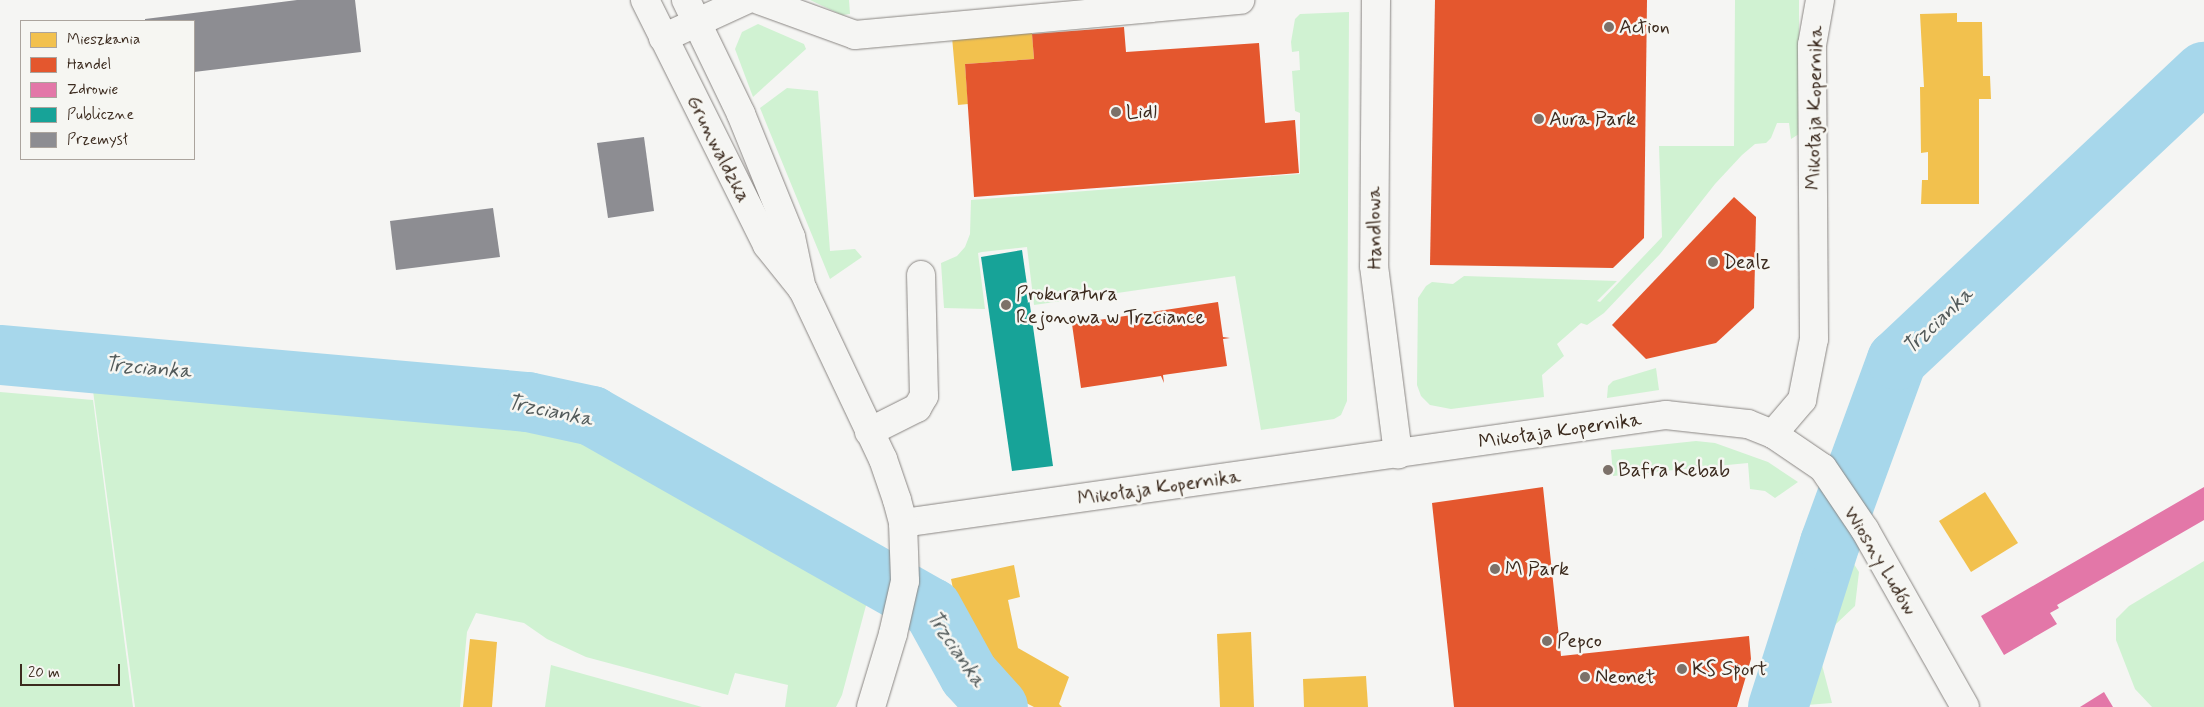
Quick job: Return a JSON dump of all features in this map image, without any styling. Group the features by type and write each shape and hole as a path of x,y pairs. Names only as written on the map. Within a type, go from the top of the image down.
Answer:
{"street":[{"name":"Grunwaldzka","path":"645,0 681,23 741,114 792,237 803,290 883,460 902,523 905,562 902,600 871,707"},
{"path":"664,0 681,23 746,0"},
{"path":"759,0 855,35 938,25 1240,0"},
{"name":"Handlowa","path":"1376,0 1374,266 1398,454"},
{"name":"Mikołaja Kopernika","path":"902,523 1666,415 1748,424 1773,434 1802,400 1814,338 1812,45 1820,0"},
{"name":"Grunwaldzka","path":"681,23 767,245 803,290"},
{"path":"869,432 917,408 924,396 921,275"},
{"name":"Wiosny Ludów","path":"1773,434 1823,468 1864,530 1965,707"}],"green space":[{"path":"810,0 849,0 850,14 842,15"},
{"path":"1735,0 1799,0 1799,134 1791,139 1789,123 1777,123 1771,138 1766,143 1755,144 1742,155 1715,184 1660,254 1604,313 1587,325 1581,323 1557,344 1564,356 1542,375 1544,397 1451,409 1430,405 1421,396 1417,385 1418,298 1426,286 1432,282 1453,284 1464,276 1617,281 1597,301 1600,302 1662,237 1659,146 1734,146"},
{"path":"1349,12 1347,401 1341,415 1334,419 1261,430 1235,276 1034,305 1027,247 978,253 985,309 944,308 941,263 957,256 965,247 970,234 971,200 1300,174 1300,113 1295,111 1292,71 1300,70 1299,51 1292,52 1291,42 1295,19 1300,14"},
{"path":"758,24 804,44 806,49 753,97 735,49 742,32"},
{"path":"787,88 818,91 830,251 855,249 862,257 830,279 760,108"},
{"path":"90,368 528,405 592,419 870,576 868,598 842,695 836,707 785,707 788,685 735,673 728,695 586,657 547,639 524,623 476,613 467,632 460,707 135,707"},
{"path":"1656,368 1659,390 1607,398 1608,386 1613,381"},
{"path":"0,392 93,400 133,707 0,707"},
{"path":"1696,441 1715,443 1768,462 1798,482 1775,498 1765,491 1750,489 1748,463 1613,476 1611,450"},
{"path":"1836,536 1859,572 1855,606 1836,624 1820,646 1822,665 1832,703 1781,707"},
{"path":"2204,561 2204,707 2152,707 2135,689 2116,640 2116,619 2129,606"},
{"path":"551,665 702,707 545,707"}],"building: Mieszkania":[{"path":"1957,13 1957,22 1982,22 1983,76 1990,76 1991,99 1979,99 1979,204 1921,204 1922,180 1928,180 1928,152 1921,153 1920,87 1924,87 1920,14"},
{"path":"1032,33 1034,59 965,64 968,104 958,105 952,37"},
{"path":"1985,492 2018,543 1971,572 1939,521"},
{"path":"1014,565 1020,597 1008,600 1018,648 1069,677 1059,704 1062,707 1034,707 1009,694 964,642 951,579"},
{"path":"1251,632 1254,707 1220,707 1217,634"},
{"path":"470,639 497,642 492,707 463,707"},
{"path":"1366,676 1368,707 1304,707 1303,679"}],"building: Handel":[{"name":"Aura Park","path":"1435,0 1647,0 1644,238 1613,268 1430,265"},
{"name":"Lidl","path":"1124,27 1126,52 1259,43 1265,123 1295,120 1299,173 974,197 965,64 1034,59 1032,34"},
{"name":"Dealz","path":"1734,197 1756,217 1754,308 1716,343 1646,359 1612,325"},
{"path":"1218,302 1223,337 1230,338 1223,339 1227,366 1163,375 1164,383 1161,376 1081,388 1072,324"},
{"name":"M Park","path":"1543,487 1561,656 1749,636 1751,659 1737,707 1454,707 1432,503"}],"building: Zdrowie":[{"path":"2204,487 2204,520 2057,605 2059,608 2050,613 2057,624 2004,655 1981,616"},
{"path":"2104,692 2113,707 2080,707"}],"building: Publiczne":[{"path":"1022,250 1053,466 1012,471 981,257"}],"building: Przemysł":[{"path":"297,0 355,0 361,52 195,72 195,20 145,19"},
{"path":"644,137 654,211 608,218 597,143"},
{"path":"493,208 500,257 396,270 390,221"}],"waterway":[{"name":"Trzcianka","path":"1778,707 1830,543 1897,360 2204,72"},
{"name":"Trzcianka","path":"0,355 528,402 592,416 932,608 969,675 998,707"}],"place":[{"name":"Action","path":"1609,27"},
{"name":"Lidl","path":"1116,112"},
{"name":"Aura Park","path":"1539,119"},
{"name":"Dealz","path":"1713,262"},
{"name":"Prokuratura Rejonowa w Trzciance","path":"1006,305"},
{"name":"Bafra Kebab","path":"1608,470"},
{"name":"M Park","path":"1495,569"},
{"name":"Pepco","path":"1547,641"},
{"name":"KS Sport","path":"1682,669"},
{"name":"Neonet","path":"1585,677"}]}
